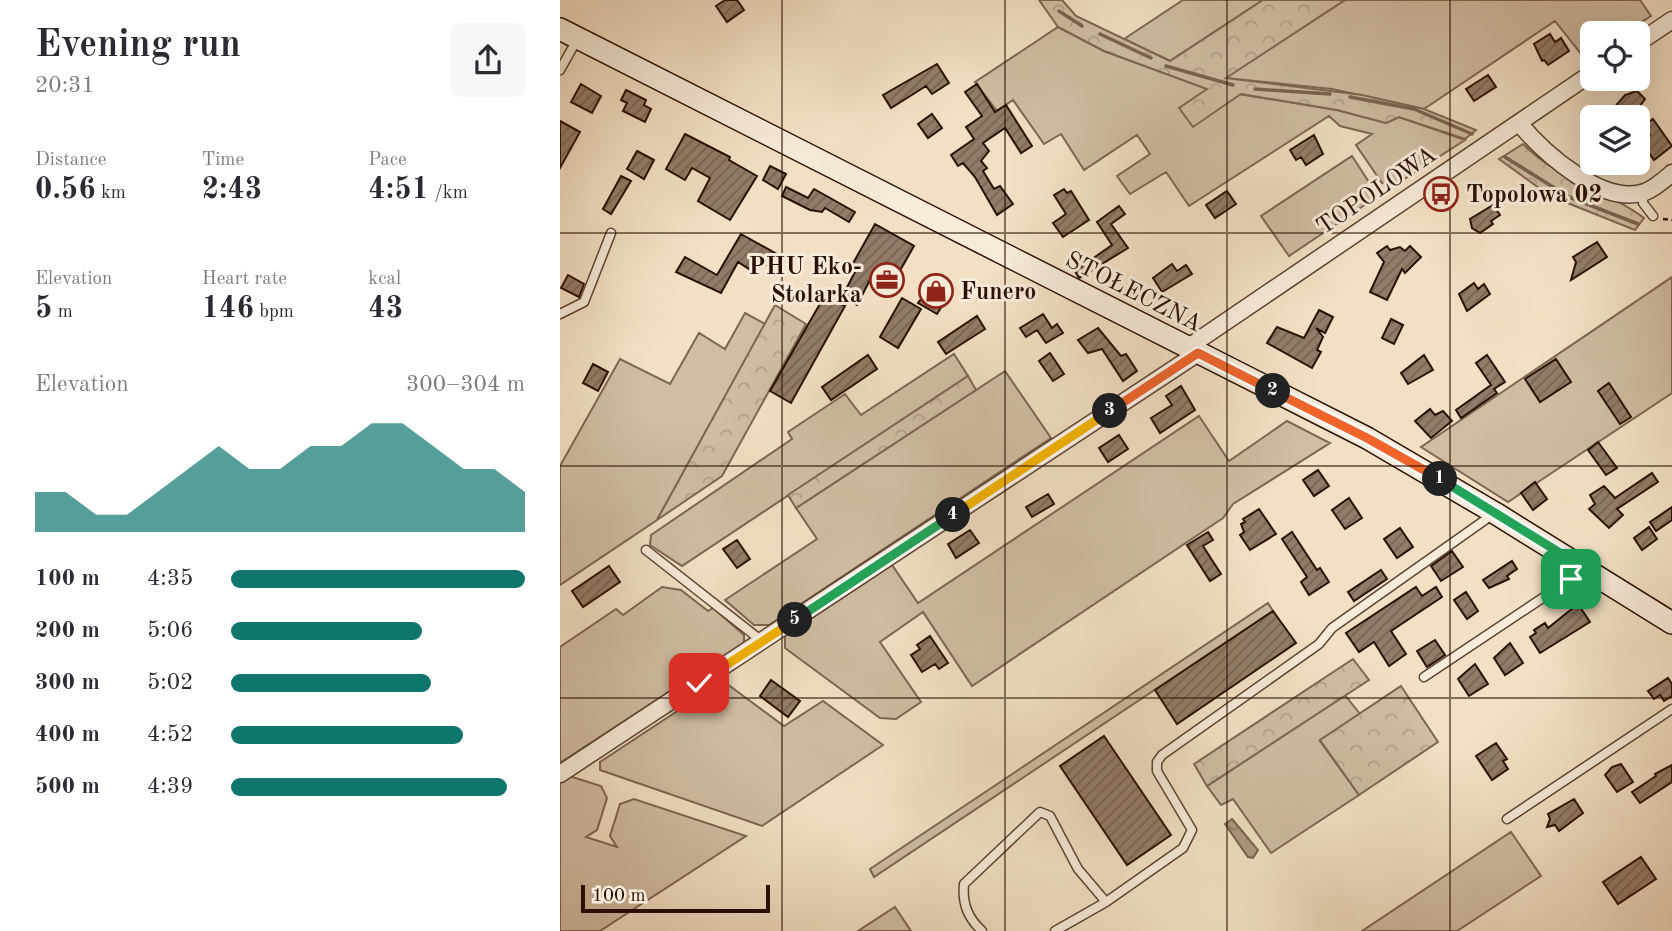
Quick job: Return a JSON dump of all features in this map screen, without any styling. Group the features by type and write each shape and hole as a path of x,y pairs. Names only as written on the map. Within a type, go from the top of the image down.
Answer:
{"main road":[{"name":"STOŁECZNA","path":"569,34 1367,438 1495,513 1672,623"}],"street":[{"path":"1650,35 1672,20"},
{"name":"TOPOLOWA","path":"561,772 762,642 1192,350 1580,81"},
{"path":"1519,123 1550,157 1590,182 1622,193 1643,193 1672,173"}],"lane":[{"path":"560,70 569,34"},
{"path":"1643,193 1643,203 1653,216"},
{"path":"560,314 584,302 611,233"},
{"path":"1055,931 1105,902 1183,848 1190,839 1190,824 1157,771 1157,762 1162,755 1308,652 1332,628 1495,513"},
{"path":"646,550 762,642"},
{"path":"1424,677 1586,569"},
{"path":"1507,819 1672,709"},
{"path":"982,931 971,919 965,906 964,884 979,866 1040,812 1050,816 1078,869 1105,902"}],"green space":[{"path":"1039,0 1062,0 1076,16 1170,61 1263,0 1345,0 1226,78 1362,95 1424,109 1476,130 1465,139 1399,117 1386,123 1337,110 1241,94 1193,127 1179,108 1207,89 1104,51 1058,27"},
{"path":"1183,0 1263,0 1170,61 1124,39"},
{"path":"1345,0 1640,0 1651,16 1643,21 1580,21 1580,53 1555,21 1424,109 1332,89 1225,78"},
{"path":"1058,27 1104,51 1208,89 1337,110 1386,123 1399,117 1465,140 1395,185 1382,183 1356,145 1372,134 1340,126 1329,116 1189,206 1166,172 1130,194 1117,176 1150,154 1137,135 1084,170 1061,134 1044,144 1013,100 997,111 975,82"},
{"path":"1523,144 1552,167 1644,218 1635,230 1550,196 1499,159"},
{"path":"1352,156 1378,196 1289,256 1261,216"},
{"path":"1672,277 1672,393 1508,502 1421,447"},
{"path":"775,305 806,324 722,476 657,520"},
{"path":"745,313 765,324 657,520 560,585 560,466 620,359 670,384 699,333 725,349"},
{"path":"954,354 968,376 682,566 650,545 651,535 792,439 788,432 845,394 861,415"},
{"path":"1005,371 1051,438 769,625 754,625 725,600 817,539 796,508"},
{"path":"968,376 976,390 796,508 788,495"},
{"path":"1199,416 1229,461 1287,421 1330,443 1233,504 1223,518 972,686 923,612 880,642 921,702 896,719 880,718 785,648 785,636 892,565 918,603"},
{"path":"662,587 681,590 708,611 713,608 744,635 744,643 560,763 560,647 616,609 623,615"},
{"path":"1268,603 1273,611 874,877 870,869"},
{"path":"1353,659 1369,680 1207,786 1194,764"},
{"path":"723,681 784,726 823,701 883,745 762,826 600,770 600,762"},
{"path":"1401,686 1438,742 1359,795 1320,740"},
{"path":"1345,695 1360,714 1320,741 1359,795 1271,853 1233,799 1221,805 1207,786"},
{"path":"566,775 601,786 607,798 597,830 586,837 617,847 610,836 620,804 634,799 746,836 600,931 560,931 560,779"},
{"path":"1511,832 1541,876 1457,931 1362,931"},
{"path":"895,907 911,931 858,931"}],"water":[{"path":"1232,819 1258,850 1253,858 1248,857 1225,824"}],"building":[{"path":"725,0 737,0 744,10 727,22 716,6"},
{"path":"1550,34 1555,42 1561,38 1569,51 1548,65 1542,61 1534,44"},
{"path":"937,64 949,83 932,94 926,86 891,108 883,95"},
{"path":"1488,75 1496,87 1474,101 1466,89"},
{"path":"581,84 601,96 592,113 571,102"},
{"path":"977,84 995,112 1006,105 1032,146 1021,153 1005,128 983,143 989,151 981,161 987,168 983,171 994,189 1000,186 1013,204 997,215 975,177 963,163 958,166 951,155 974,139 966,127 982,116 965,92"},
{"path":"626,90 646,100 644,105 651,109 645,122 623,111 627,103 621,100"},
{"path":"1637,91 1645,99 1641,105 1616,105 1625,95"},
{"path":"932,114 942,128 928,138 918,124"},
{"path":"1653,119 1672,146 1654,160 1650,154 1650,121"},
{"path":"560,121 580,132 560,168"},
{"path":"685,134 730,157 729,160 757,176 730,220 698,201 710,178 692,168 685,180 666,169"},
{"path":"1314,135 1323,154 1306,165 1301,157 1296,160 1290,150"},
{"path":"637,151 654,160 644,179 627,169"},
{"path":"770,166 786,174 778,189 763,180"},
{"path":"621,176 631,181 611,214 603,209"},
{"path":"786,187 808,198 814,189 855,212 849,222 825,208 822,212 810,210 782,196"},
{"path":"1064,189 1067,193 1071,191 1089,220 1063,237 1053,223 1066,214 1054,195"},
{"path":"1227,191 1236,204 1215,218 1206,205"},
{"path":"1493,205 1500,215 1491,221 1493,224 1480,233 1472,228 1470,219"},
{"path":"1119,206 1125,214 1111,224 1128,248 1079,278 1075,271 1112,245 1097,222"},
{"path":"875,224 914,246 894,281 880,284 871,278 857,305 842,297 856,270 851,267"},
{"path":"741,234 784,258 777,271 755,259 749,269 738,262 721,293 676,272 685,257 717,275"},
{"path":"1597,242 1607,257 1571,280 1576,262 1573,257"},
{"path":"1387,246 1390,250 1400,247 1405,251 1410,246 1421,257 1405,273 1402,269 1387,300 1370,292 1384,262 1377,253"},
{"path":"1172,264 1177,271 1186,265 1192,274 1162,292 1153,278"},
{"path":"568,275 584,284 579,297 561,288"},
{"path":"936,280 952,290 937,314 918,303"},
{"path":"1474,283 1478,289 1484,284 1490,294 1467,311 1459,294"},
{"path":"825,295 845,306 791,403 770,391"},
{"path":"902,298 921,309 898,348 880,337"},
{"path":"1319,310 1333,317 1325,333 1316,328 1323,337 1317,350 1321,352 1312,368 1267,343 1277,327 1304,338"},
{"path":"1043,314 1052,328 1057,324 1063,333 1046,343 1037,330 1026,337 1020,328"},
{"path":"977,316 985,329 946,354 938,342"},
{"path":"1391,319 1403,325 1394,344 1382,338"},
{"path":"1098,328 1121,356 1126,354 1137,371 1123,381 1102,349 1088,353 1078,340"},
{"path":"1050,353 1064,374 1053,381 1039,361"},
{"path":"868,355 877,369 831,400 822,387"},
{"path":"1424,355 1433,370 1408,384 1401,373"},
{"path":"1487,355 1505,382 1494,389 1497,393 1461,418 1456,410 1491,385 1476,363"},
{"path":"1556,359 1571,382 1540,402 1525,379"},
{"path":"593,364 608,372 598,391 583,383"},
{"path":"1609,383 1631,417 1620,424 1598,391"},
{"path":"1181,386 1195,410 1160,433 1151,418 1172,405 1166,396"},
{"path":"1430,409 1435,415 1443,411 1452,421 1431,438 1415,421"},
{"path":"1119,435 1128,449 1108,462 1099,448"},
{"path":"1598,442 1617,468 1606,475 1588,450"},
{"path":"1318,470 1329,486 1314,496 1303,480"},
{"path":"1652,473 1658,482 1617,509 1623,515 1609,528 1589,509 1595,504 1590,495 1604,486 1615,498"},
{"path":"1535,482 1547,499 1533,510 1521,493"},
{"path":"1048,494 1054,504 1032,517 1026,507"},
{"path":"1349,498 1362,518 1345,529 1332,510"},
{"path":"1672,507 1672,520 1656,531 1650,522"},
{"path":"1259,509 1276,534 1250,550 1240,535 1244,532 1241,524 1245,522 1243,519"},
{"path":"1649,527 1657,539 1642,550 1634,538"},
{"path":"1400,528 1413,547 1397,558 1384,539"},
{"path":"970,530 979,543 956,558 948,544"},
{"path":"1208,532 1213,540 1203,546 1221,574 1210,581 1187,545"},
{"path":"1292,532 1317,570 1320,568 1329,582 1309,595 1301,582 1307,577 1282,539"},
{"path":"737,540 750,559 737,568 723,549"},
{"path":"1452,551 1463,567 1441,581 1431,566"},
{"path":"1512,561 1517,569 1507,576 1509,579 1489,588 1483,580"},
{"path":"609,566 620,582 583,607 572,591"},
{"path":"1381,570 1387,579 1354,601 1348,592"},
{"path":"1416,587 1422,596 1436,587 1442,597 1391,631 1406,654 1389,666 1374,642 1359,652 1346,633"},
{"path":"1466,592 1478,611 1467,619 1454,600"},
{"path":"1578,604 1590,622 1540,653 1530,637 1536,633 1534,630 1545,623 1548,628"},
{"path":"1273,611 1296,643 1177,724 1155,690"},
{"path":"930,636 948,663 939,669 935,664 922,672 911,655 920,649 917,645"},
{"path":"1435,640 1445,655 1427,667 1417,651"},
{"path":"1510,643 1523,663 1505,675 1494,658"},
{"path":"1475,664 1488,684 1469,696 1458,679"},
{"path":"1668,678 1672,684 1672,696 1664,701 1660,695 1654,699 1648,691"},
{"path":"771,680 800,701 788,717 760,696"},
{"path":"1104,736 1171,835 1127,865 1060,766"},
{"path":"1496,743 1507,759 1503,761 1508,769 1492,780 1476,756"},
{"path":"1621,764 1633,782 1617,792 1605,775 1612,767"},
{"path":"1672,765 1672,782 1640,803 1632,792"},
{"path":"1574,799 1583,813 1559,831 1555,825 1547,827 1550,819 1548,814"},
{"path":"1641,857 1656,879 1618,904 1603,882"}],"waterway":[{"path":"1059,11 1082,26"},
{"path":"1100,34 1151,58"},
{"path":"1166,66 1233,85"},
{"path":"1255,89 1330,94"},
{"path":"1350,97 1414,109 1472,134"},
{"path":"1505,157 1569,197 1638,224"}],"place":[{"name":"Topolowa 02","path":"1441,194"},
{"name":"PHU Eko- Stolarka","path":"887,280"},
{"name":"Funero","path":"936,291"}],"route":[{"path":"699,683 1198,353 1420,467 1586,569 1571,579"}]}
